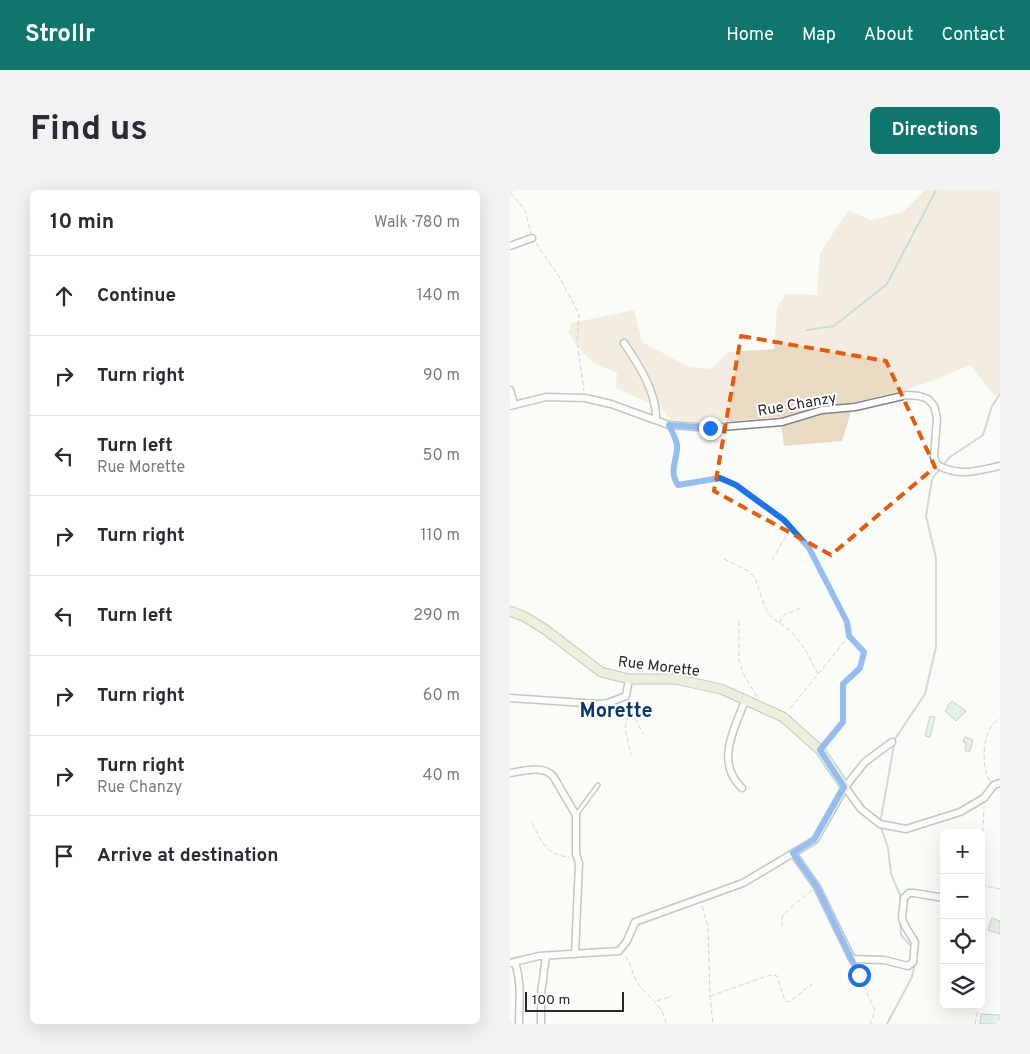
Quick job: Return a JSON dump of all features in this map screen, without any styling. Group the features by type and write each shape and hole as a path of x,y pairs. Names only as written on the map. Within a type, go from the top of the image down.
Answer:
{"street":[{"path":"510,246 532,238"},
{"path":"624,344 638,362 649,388 656,420"},
{"path":"510,390 512,405"},
{"name":"Rue Chanzy","path":"512,405 546,397 585,398 611,404 669,425 710,428 781,422 822,410 855,407 907,395 919,396 928,399 934,406 937,418 934,457 937,465 947,471 959,473 1000,466"},
{"name":"Rue Morette","path":"510,611 525,617 546,630 601,672 629,679 675,679 721,689 783,717 820,750 844,787"},
{"path":"510,698 608,703 626,696 629,679"},
{"path":"742,788 731,775 728,751 745,701"},
{"path":"519,1024 521,984 513,963 546,956 618,951 627,940 635,922 743,883 814,840 844,787 865,762 892,742"},
{"path":"510,773 539,769 548,770 576,815 576,854 579,863 575,954"},
{"path":"844,787 861,809 880,824 906,829 960,812 984,798 997,784"},
{"path":"793,853 817,887 852,959 884,960 908,966 911,965 915,942 904,926 902,918 904,898 909,893 914,892 940,897"},
{"path":"541,1024 541,994 546,956"}],"lane":[{"path":"576,815 598,785"}],"path":[{"path":"510,192 525,210 532,238 560,278 580,314 577,341 585,398"},
{"path":"669,425 677,444 673,463 674,480 678,485 720,478 736,485 784,520 809,548 847,622 849,636 864,652 860,668 843,684 843,722 820,750"},
{"path":"772,560 791,528"},
{"path":"724,559 748,571 755,578 768,612 791,631 805,649 818,674"},
{"path":"779,623 784,615 803,607"},
{"path":"739,621 739,660 743,672 757,695 757,705"},
{"path":"783,717 849,636"},
{"path":"626,696 629,712 625,728 631,755"},
{"path":"629,712 634,716 643,734"},
{"path":"997,784 987,776 984,760 987,734 994,722 1000,719"},
{"path":"983,829 984,798"},
{"path":"532,823 546,848 560,857 571,857 579,863"},
{"path":"985,886 1000,889"},
{"path":"782,927 782,917 790,908 817,887"},
{"path":"700,898 708,927 710,996 714,1024"},
{"path":"618,951 628,960 638,984 656,1001 666,1019 666,1024"},
{"path":"852,959 875,1011 870,1024"},
{"path":"710,996 767,976 775,975 777,976 785,1002 789,1002 812,984"},
{"path":"656,1001 672,996"},
{"path":"975,1024 978,1009"}],"highlighted area":[{"path":"741,336 886,361 935,467 831,555 714,491"}],"shaded area":[{"path":"925,190 1000,190 1000,395 995,396 970,365 905,390 854,402 842,441 784,446 780,417 709,423 670,420 663,410 616,388 617,373 593,363 577,346 568,332 572,323 634,310 642,342 689,367 711,369 728,352 774,349 777,307 786,294 817,295 820,253 848,211 871,220 903,212"}],"building":[{"path":"952,701 966,711 956,721 945,711"},
{"path":"930,716 935,717 930,737 925,736"},
{"path":"965,737 973,740 970,751 965,751 966,743 963,742"},
{"path":"992,918 1000,921 1000,934 988,930"},
{"path":"981,1014 1000,1015 1000,1024 980,1024"}],"waterway":[{"path":"807,330 834,326 887,284 936,190"},
{"path":"943,465 950,457 983,435 992,406 1000,394"},
{"path":"900,905 900,895 891,874 888,848 880,824 895,739 925,694 936,647 936,558 926,516 932,479 940,469"},
{"path":"900,922 901,935 913,948"},
{"path":"887,1024 912,977 915,963"}],"district":[{"name":"Morette","path":"616,710"}],"route":[{"path":"710,428 669,425 677,444 673,463 674,480 678,485 685,485 720,478 736,485 784,520 809,548 847,622 849,636 864,652 860,668 843,684 843,722 820,750 844,787 814,840 793,853 810,874 859,975"}]}
